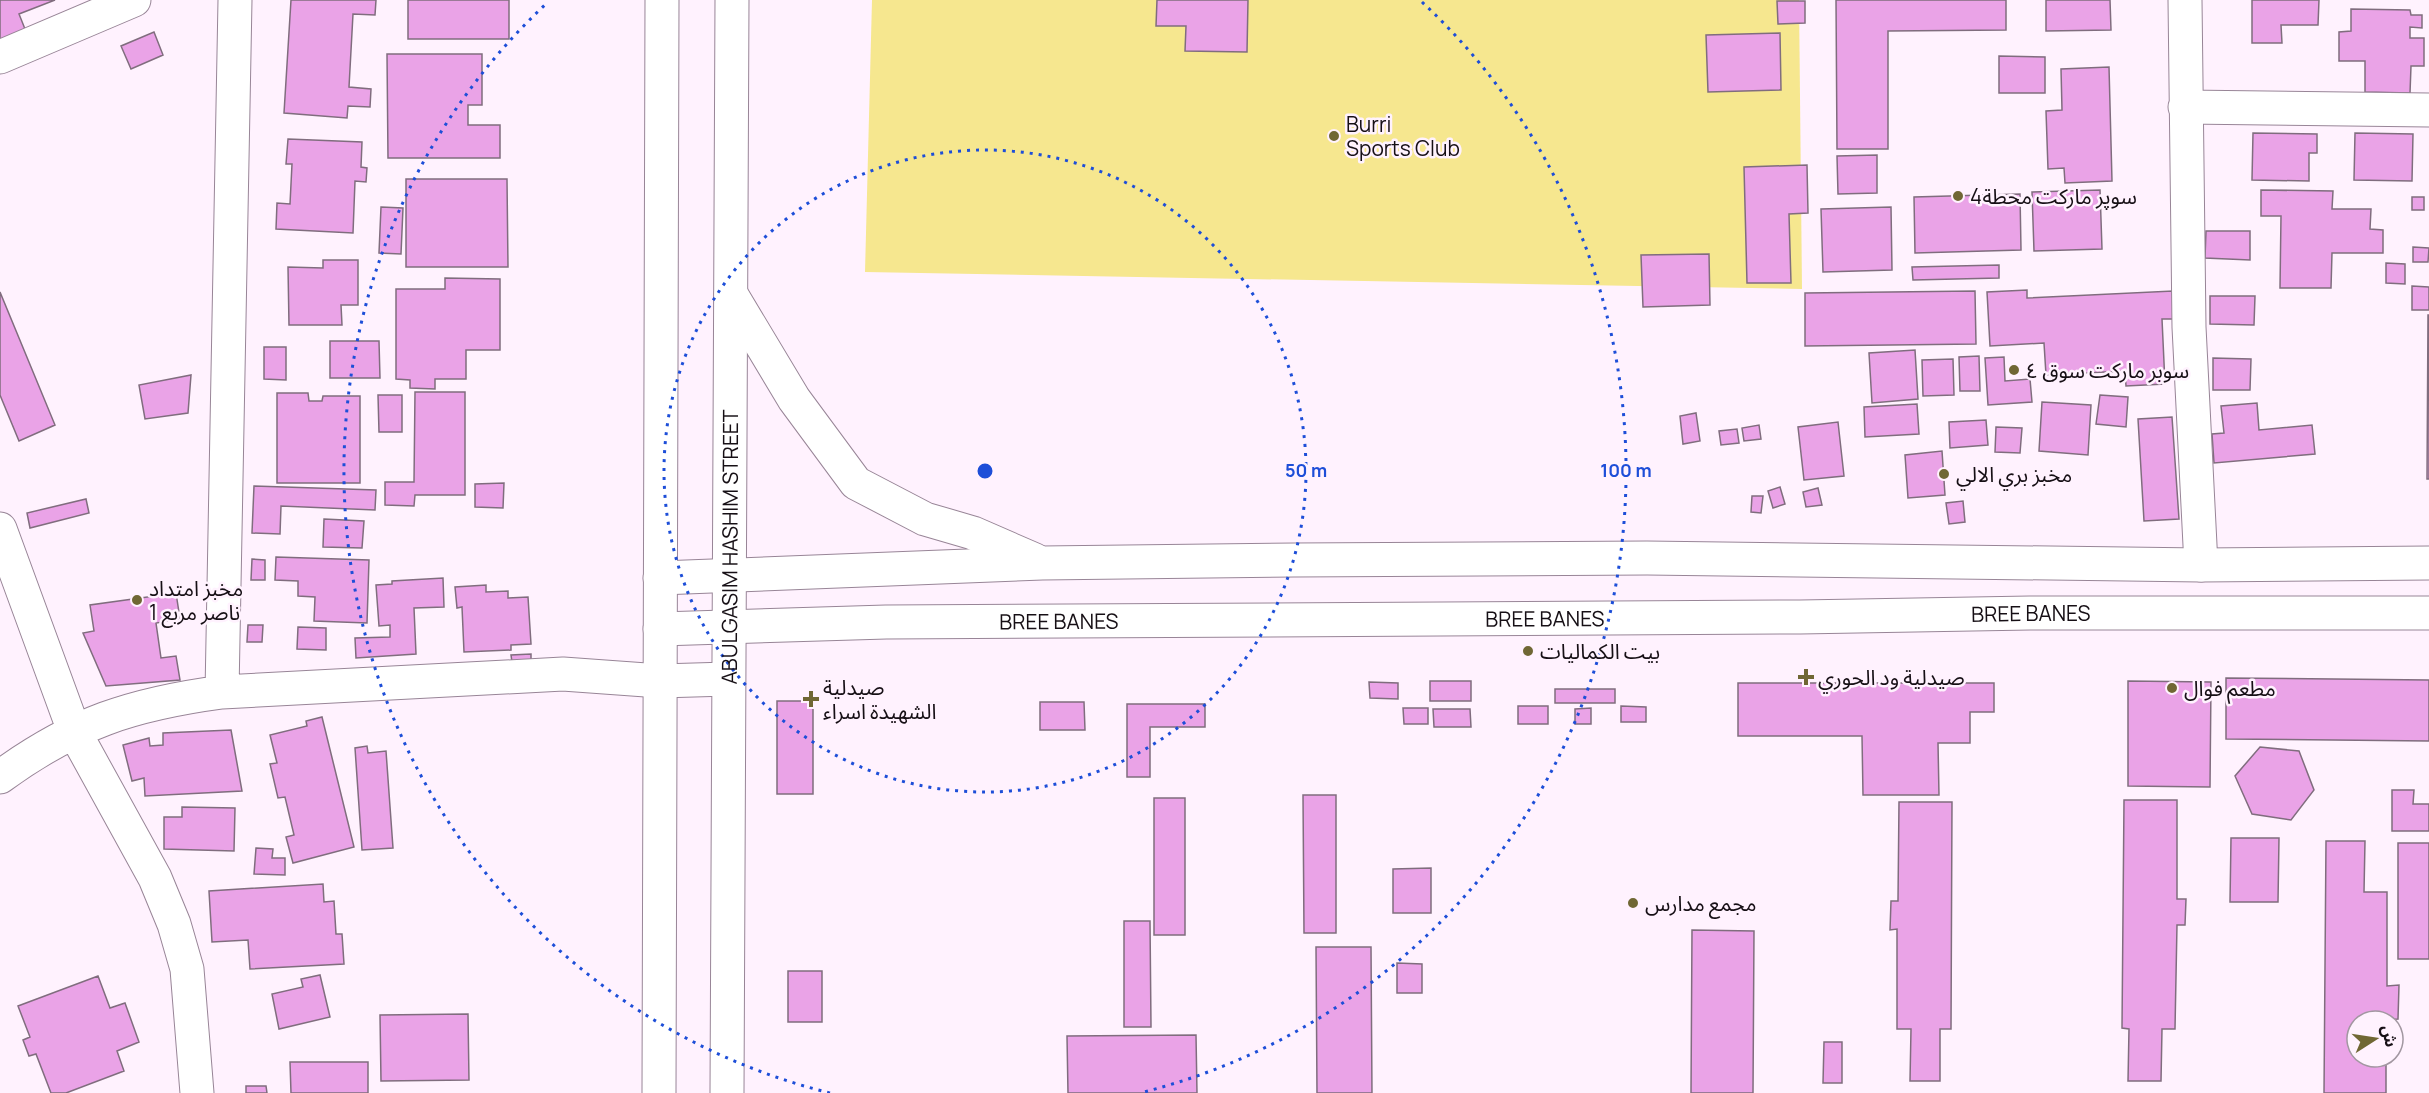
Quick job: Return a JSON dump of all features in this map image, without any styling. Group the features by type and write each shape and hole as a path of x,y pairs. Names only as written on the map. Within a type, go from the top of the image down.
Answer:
{"main road":[{"path":"0,57 133,0"},
{"path":"222,692 235,0"},
{"path":"659,1093 662,0"},
{"name":"ABULGASIM HASHIM STREET","path":"727,1093 732,0"},
{"path":"2185,0 2189,327 2201,565"},
{"path":"2185,107 2429,110"},
{"path":"730,293 794,399 856,483 925,519 973,533 1042,563"},
{"path":"0,529 74,730 154,878 174,924 187,969 197,1093"},
{"path":"660,578 1042,563 1647,558 2201,565 2429,563"},
{"name":"BREE BANES","path":"660,628 932,621 1788,617 2030,613 2429,613"},
{"path":"0,777 23,760 74,730 119,712 161,701 222,692 563,674 660,681 728,679"}],"shaded area":[{"name":"Burri Sports Club","path":"872,0 1799,0 1802,289 865,272"}],"building":[{"path":"0,0 55,0 19,14 27,34 0,44"},
{"path":"291,0 376,0 375,15 353,14 349,87 371,89 370,107 348,106 347,118 284,113"},
{"path":"408,0 509,0 509,39 408,39"},
{"path":"1157,0 1248,0 1247,52 1185,51 1186,26 1156,26"},
{"path":"1836,0 2006,0 2006,30 1888,31 1888,149 1837,149"},
{"path":"2046,0 2110,0 2111,30 2046,31"},
{"path":"2252,0 2319,0 2318,25 2281,25 2282,43 2252,43"},
{"path":"1777,1 1805,1 1805,23 1778,24"},
{"path":"2351,9 2410,10 2411,15 2422,15 2422,28 2410,27 2410,38 2424,38 2424,66 2411,66 2410,93 2365,92 2365,61 2339,61 2339,32 2351,31"},
{"path":"154,32 163,55 131,69 121,46"},
{"path":"1780,33 1781,90 1708,92 1706,35"},
{"path":"387,54 482,54 482,105 468,105 468,125 500,125 500,158 388,158"},
{"path":"1999,56 2045,57 2045,93 1999,93"},
{"path":"2109,67 2112,181 2065,183 2064,168 2048,169 2046,111 2062,110 2061,69"},
{"path":"2253,133 2317,134 2317,153 2309,153 2309,181 2252,180"},
{"path":"2355,133 2413,134 2412,181 2354,180"},
{"path":"288,139 362,142 361,167 367,168 366,182 355,181 353,233 276,229 277,203 290,204 292,164 286,164"},
{"path":"1877,155 1877,193 1838,194 1837,156"},
{"path":"1807,165 1808,213 1789,214 1791,283 1747,283 1744,167"},
{"path":"406,179 507,179 508,267 406,267"},
{"path":"2100,190 2102,249 2034,251 2032,192"},
{"path":"2261,190 2333,191 2332,209 2371,209 2370,229 2383,230 2383,253 2332,253 2331,288 2280,288 2281,216 2261,216"},
{"path":"2020,194 2021,250 1915,253 1914,197"},
{"path":"2412,197 2424,197 2424,210 2412,210"},
{"path":"381,207 403,208 401,254 379,253"},
{"path":"1891,207 1892,270 1823,272 1821,209"},
{"path":"2206,231 2250,231 2250,260 2205,258"},
{"path":"2413,247 2429,248 2428,262 2413,262"},
{"path":"1709,254 1710,305 1643,307 1641,255"},
{"path":"323,260 358,260 358,305 341,305 342,325 289,325 288,267 323,268"},
{"path":"2386,263 2405,264 2405,284 2386,283"},
{"path":"1999,265 1999,278 1913,280 1912,267"},
{"path":"445,278 500,279 500,350 466,350 466,379 435,379 435,389 410,388 410,380 396,379 396,289 445,289"},
{"path":"2412,286 2429,287 2429,310 2412,310"},
{"path":"2027,290 2027,298 2173,291 2174,319 2162,319 2165,384 2126,386 2125,371 2046,375 2044,343 1990,346 1987,292"},
{"path":"1975,291 1976,344 1805,346 1805,293"},
{"path":"0,292 55,425 19,441 0,395"},
{"path":"2210,296 2255,296 2254,325 2210,324"},
{"path":"2428,315 2429,479 2427,479"},
{"path":"330,341 379,341 380,378 330,378"},
{"path":"264,347 286,347 286,380 264,379"},
{"path":"1915,350 1918,399 1872,403 1869,353"},
{"path":"1979,356 1980,391 1960,391 1959,357"},
{"path":"2004,357 2005,381 2030,379 2032,402 1988,405 1985,358"},
{"path":"2213,358 2251,359 2250,390 2213,390"},
{"path":"1953,359 1954,395 1923,396 1922,360"},
{"path":"191,375 188,413 145,419 139,385"},
{"path":"415,392 465,392 465,495 415,495 414,506 385,505 385,482 414,482"},
{"path":"277,393 308,393 309,401 322,401 323,396 360,396 360,483 277,483"},
{"path":"378,395 402,395 402,432 379,432"},
{"path":"2100,395 2128,397 2126,427 2096,424"},
{"path":"2042,402 2091,405 2088,455 2039,451"},
{"path":"2257,403 2259,430 2312,425 2315,454 2214,463 2212,434 2224,433 2221,406"},
{"path":"1917,404 1919,434 1865,437 1864,407"},
{"path":"1696,413 1700,441 1683,444 1680,416"},
{"path":"2172,417 2179,519 2144,521 2138,419"},
{"path":"1986,420 1988,445 1950,448 1949,422"},
{"path":"1838,422 1844,476 1804,480 1798,427"},
{"path":"1759,425 1761,439 1744,441 1742,428"},
{"path":"1996,427 2022,428 2020,453 1995,452"},
{"path":"1737,429 1739,443 1721,445 1719,431"},
{"path":"1942,451 1945,495 1908,498 1905,455"},
{"path":"504,483 503,508 475,507 475,484"},
{"path":"254,486 376,490 375,510 281,506 280,534 252,533"},
{"path":"1780,487 1785,504 1773,508 1768,491"},
{"path":"1818,488 1822,505 1806,507 1803,492"},
{"path":"1752,496 1763,496 1761,513 1751,512"},
{"path":"86,499 89,513 30,528 27,513"},
{"path":"1963,501 1965,522 1949,524 1946,503"},
{"path":"324,519 364,521 362,548 323,547"},
{"path":"276,557 369,560 367,623 314,621 315,597 298,596 298,581 275,580"},
{"path":"252,559 265,560 265,580 251,580"},
{"path":"443,578 444,607 414,608 416,654 356,658 355,638 390,637 390,625 379,626 376,585 392,584 392,581"},
{"path":"486,585 486,592 508,591 508,598 528,597 531,644 511,645 511,650 464,652 462,607 457,608 455,587"},
{"path":"176,593 180,619 156,623 161,658 176,656 180,680 106,686 83,633 94,631 90,605"},
{"path":"248,625 263,625 262,642 247,642"},
{"path":"298,627 326,628 326,650 297,649"},
{"path":"531,654 531,668 513,669 511,655"},
{"path":"2226,678 2429,680 2429,741 2226,739"},
{"path":"1430,681 1471,681 1471,701 1430,701"},
{"path":"2128,681 2211,682 2210,787 2128,786"},
{"path":"1369,682 1398,683 1398,699 1370,698"},
{"path":"1738,683 1994,683 1994,712 1970,712 1970,743 1938,743 1939,795 1863,795 1862,736 1738,736"},
{"path":"1555,689 1615,689 1615,703 1555,703"},
{"path":"777,701 813,701 813,794 777,794"},
{"path":"1040,702 1084,702 1085,730 1040,730"},
{"path":"1127,704 1205,704 1205,727 1150,727 1150,777 1127,777"},
{"path":"1518,706 1548,706 1548,724 1518,724"},
{"path":"1621,706 1646,707 1646,722 1621,722"},
{"path":"1403,708 1428,708 1428,724 1404,724"},
{"path":"1591,708 1591,724 1575,724 1575,709"},
{"path":"1433,709 1470,709 1471,727 1434,727"},
{"path":"322,717 354,847 293,863 286,837 294,835 285,797 278,798 270,764 277,763 270,735 307,726 306,721"},
{"path":"231,730 242,791 145,796 144,778 132,781 123,745 149,738 150,746 163,745 163,733"},
{"path":"367,746 368,753 386,751 393,848 362,850 355,748"},
{"path":"2260,747 2299,751 2314,790 2291,820 2252,814 2235,776"},
{"path":"2392,790 2414,790 2413,804 2429,804 2429,831 2392,831"},
{"path":"1303,795 1336,795 1336,933 1304,933"},
{"path":"1154,798 1185,798 1185,935 1154,935"},
{"path":"2124,800 2177,800 2177,899 2186,899 2185,925 2177,925 2175,1029 2162,1029 2161,1081 2128,1081 2129,1029 2122,1028"},
{"path":"1899,802 1952,802 1951,1029 1940,1029 1940,1081 1910,1081 1911,1029 1897,1029 1897,929 1890,930 1891,901 1898,901"},
{"path":"182,807 235,808 234,851 164,849 164,817 182,817"},
{"path":"2231,838 2279,838 2278,902 2230,902"},
{"path":"2326,841 2365,841 2364,892 2387,892 2387,986 2399,985 2398,1009 2345,1009 2345,1069 2386,1069 2386,1093 2324,1093"},
{"path":"2398,843 2429,843 2429,959 2398,959"},
{"path":"256,848 273,849 272,858 285,858 285,875 254,874"},
{"path":"1431,868 1431,913 1393,913 1393,869"},
{"path":"323,884 324,902 334,901 336,934 342,934 344,964 250,969 248,940 212,942 209,891"},
{"path":"1124,921 1150,921 1151,1027 1124,1027"},
{"path":"1692,930 1754,931 1753,1093 1691,1093"},
{"path":"1316,947 1371,947 1372,1093 1317,1093"},
{"path":"1397,963 1422,964 1422,993 1397,993"},
{"path":"788,971 822,971 822,1022 788,1022"},
{"path":"320,975 330,1017 279,1029 272,994 303,987 301,979"},
{"path":"98,976 110,1008 125,1003 139,1042 117,1051 124,1071 66,1093 51,1093 36,1054 29,1056 23,1040 30,1037 18,1006"},
{"path":"468,1014 469,1080 381,1081 380,1015"},
{"path":"1196,1035 1197,1093 1068,1093 1067,1036"},
{"path":"1824,1042 1842,1042 1842,1083 1823,1083"},
{"path":"290,1062 368,1062 368,1093 291,1093"},
{"path":"246,1086 266,1086 267,1093 246,1093"}],"place":[{"name":"Burri Sports Club","path":"1334,136"},
{"name":"سوپر مارکت محطة4","path":"1958,196"},
{"name":"سوبر ماركت سوق ٤","path":"2014,370"},
{"name":"مخبز بري الالي","path":"1944,474"},
{"name":"مخبز امتداد ناصر مربع 1","path":"137,600"},
{"name":"بيت الكماليات","path":"1528,651"},
{"name":"صيدلية ود الحوري","path":"1806,677"},
{"name":"مطعم فوال","path":"2172,688"},
{"name":"صيدلية الشهيدة اسراء","path":"811,699"},
{"name":"مجمع مدارس","path":"1633,903"}]}
